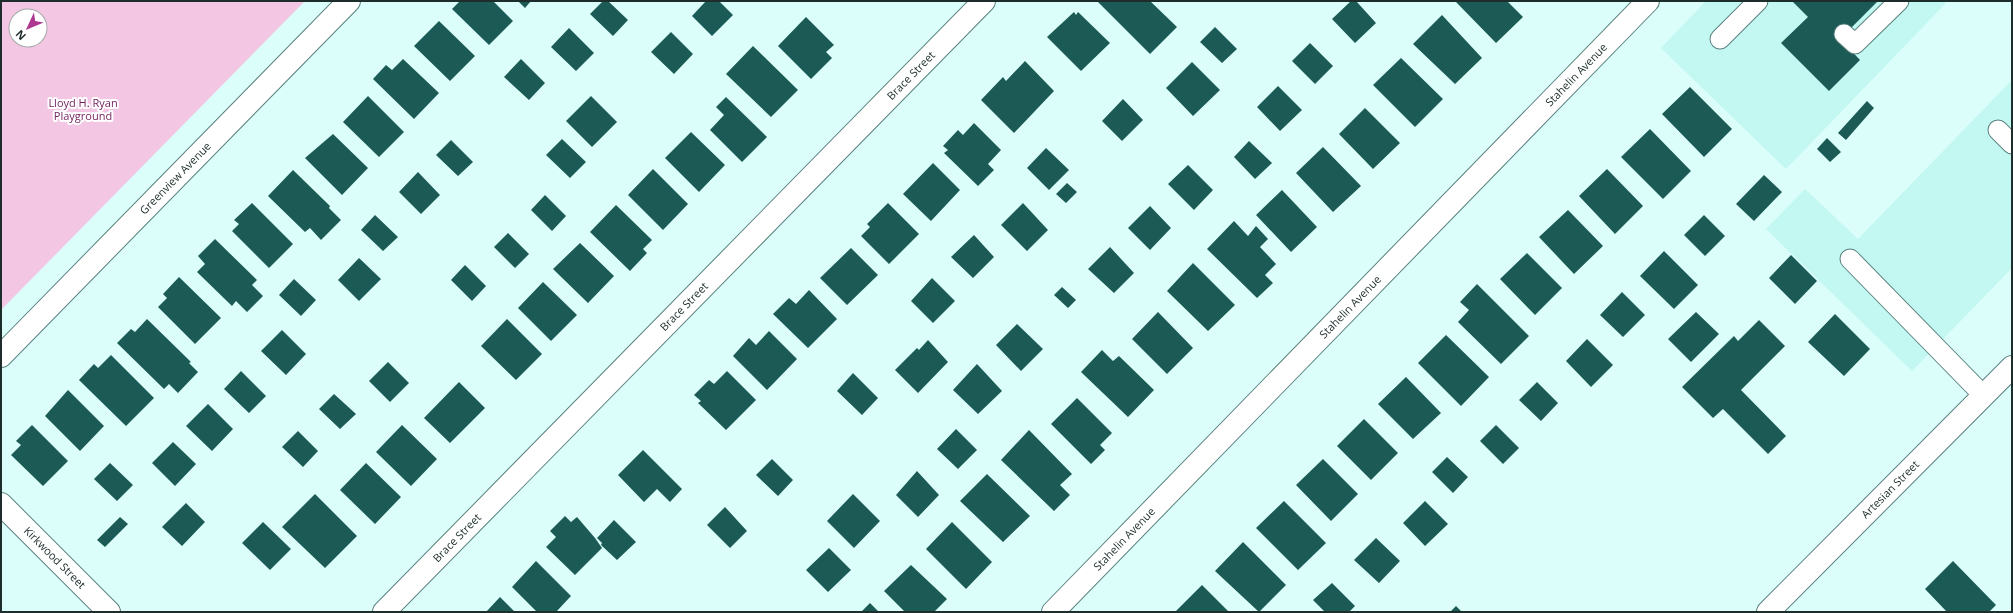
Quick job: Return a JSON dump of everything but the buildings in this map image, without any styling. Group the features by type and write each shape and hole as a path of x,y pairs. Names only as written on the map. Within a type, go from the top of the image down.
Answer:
{"street":[{"name":"Greenview Avenue","path":"1,356 349,1"},
{"name":"Brace Street","path":"384,612 984,1"},
{"name":"Stahelin Avenue","path":"1053,612 1648,1"},
{"name":"Artesian Street","path":"1768,612 2012,367"},
{"name":"Kirkwood Street","path":"1,504 109,612"}],"lane":[{"path":"1720,39 1758,1"},
{"path":"1844,34 1855,44 1879,10 1899,1"},
{"path":"1998,130 2012,144"},
{"path":"1850,259 1983,395"}],"shaded area":[{"path":"1706,1 1944,1 1946,3 1786,169 1661,48"},
{"path":"2012,80 2012,268 1912,371 1766,229 1805,189 1858,239"}],"green space":[{"name":"Lloyd H. Ryan Playground","path":"1,1 305,1 1,310"}]}
